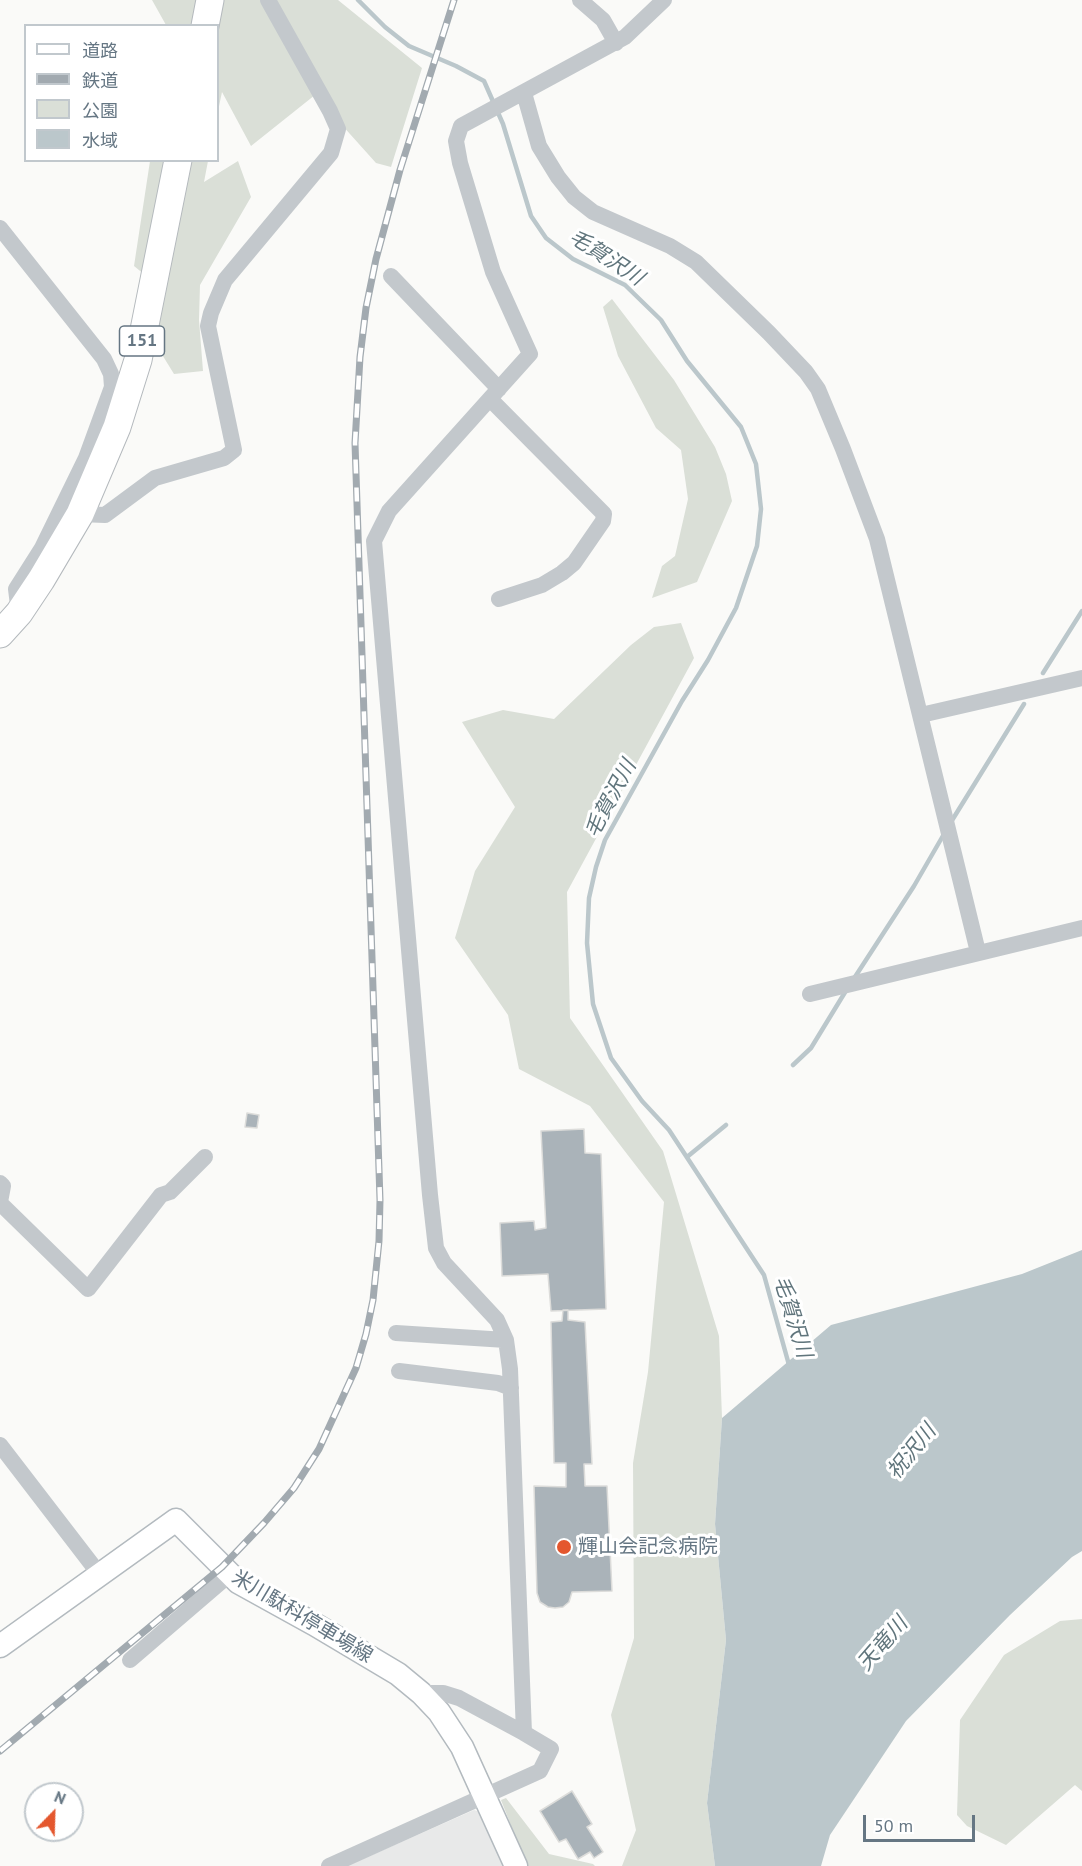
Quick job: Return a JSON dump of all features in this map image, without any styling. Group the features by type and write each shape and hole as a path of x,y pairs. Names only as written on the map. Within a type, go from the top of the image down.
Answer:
{"highway":[{"path":"205,24 210,0"},
{"name":"151","path":"0,634 19,613 41,580 80,514 117,427 138,360 178,162"}],"main road":[{"name":"米川駄科停車場線","path":"0,1646 176,1521 228,1575 398,1674 440,1712 462,1747 516,1866"}],"street":[{"path":"80,514 105,515 155,478 224,458 234,450 208,326 211,313 225,280 331,153 338,129 268,0"},
{"path":"580,0 603,20 616,43"},
{"path":"524,1733 511,1388 506,1340 497,1320 444,1263 436,1248 374,541 389,511 530,354 493,272 460,163 456,141 461,126 616,43 664,0"},
{"path":"518,95 539,146 558,177 574,197 593,212 670,246 696,262 806,372 818,389 877,539 978,952"},
{"path":"0,228 104,359 111,374 112,387 87,459 42,548 16,589 19,613"},
{"path":"391,276 604,514 603,521 574,563 562,573 543,585 499,599"},
{"path":"921,715 1082,678"},
{"path":"810,994 1082,928"},
{"path":"0,1183 3,1186 0,1203 88,1289 161,1195 176,1187 205,1157"},
{"path":"396,1333 506,1340"},
{"path":"399,1371 498,1383 511,1388"},
{"path":"0,1445 100,1575"},
{"path":"130,1660 228,1575"},
{"path":"329,1866 540,1771 551,1749 459,1698 442,1693 421,1693"}],"shaded area":[{"path":"474,1810 483,1813 507,1866 347,1866"}],"green space":[{"path":"152,0 338,0 422,68 391,167 376,163 315,95 251,146 222,92 219,106 219,24 165,24"},
{"path":"238,161 251,197 200,285 199,320 203,371 174,374 153,340 166,292 134,266 150,162 208,162 204,182"},
{"path":"612,299 674,380 715,447 726,474 732,501 697,582 652,598 662,566 675,556 688,499 681,450 656,428 618,356 603,307"},
{"path":"681,623 694,658 567,892 570,1018 663,1151 719,1336 722,1418 715,1524 726,1640 707,1803 715,1866 622,1866 636,1830 611,1715 634,1638 633,1463 648,1372 664,1202 590,1106 519,1069 508,1015 455,938 475,871 515,807 462,722 503,710 554,719 631,645 654,627"},
{"path":"1082,1619 1082,1791 1075,1785 1006,1845 967,1826 957,1815 960,1720 1004,1655 1060,1621"},
{"path":"506,1798 549,1854 595,1866 527,1866 501,1800"}],"water":[{"path":"1082,1250 1082,1551 1072,1557 1010,1615 906,1721 830,1835 821,1866 715,1866 707,1803 726,1640 715,1524 722,1418 831,1325 1022,1274"}],"building":[{"path":"247,1113 259,1115 257,1128 245,1127"},
{"path":"584,1129 585,1153 601,1154 606,1309 551,1311 548,1274 502,1276 500,1223 534,1221 535,1230 546,1228 541,1131"},
{"name":"輝山会記念病院","path":"563,1310 568,1310 568,1320 585,1322 592,1464 584,1464 585,1486 607,1486 612,1591 572,1592 569,1602 563,1607 555,1608 540,1602 537,1593 534,1486 566,1487 566,1463 554,1463 551,1322 562,1321"},
{"path":"572,1791 592,1824 587,1827 603,1852 594,1858 590,1852 578,1859 566,1839 559,1842 540,1811"}],"waterway":[{"name":"毛賀沢川","path":"358,0 385,27 409,46 484,81 503,124 531,216 546,238 573,259 625,285 661,320 687,361 741,427 756,464 761,509 757,546 736,608 605,840 589,898 587,943 593,1004 611,1058 642,1101 669,1130 764,1275 789,1365"},
{"path":"1043,673 1082,611"},
{"path":"951,822 1024,704"},
{"path":"853,980 914,886 944,834"},
{"path":"793,1065 811,1048 847,989"},
{"path":"687,1157 726,1125"}],"railway":[{"path":"0,1751 222,1567 264,1523 294,1488 319,1449 356,1368 366,1334 373,1300 379,1241 380,1200 355,443 360,357 366,308 376,259 400,170 454,0"}],"place":[{"name":"輝山会記念病院","path":"564,1547"}],"water label":[{"name":"祝沢川","path":"912,1452"},
{"name":"天竜川","path":"883,1644"}]}
